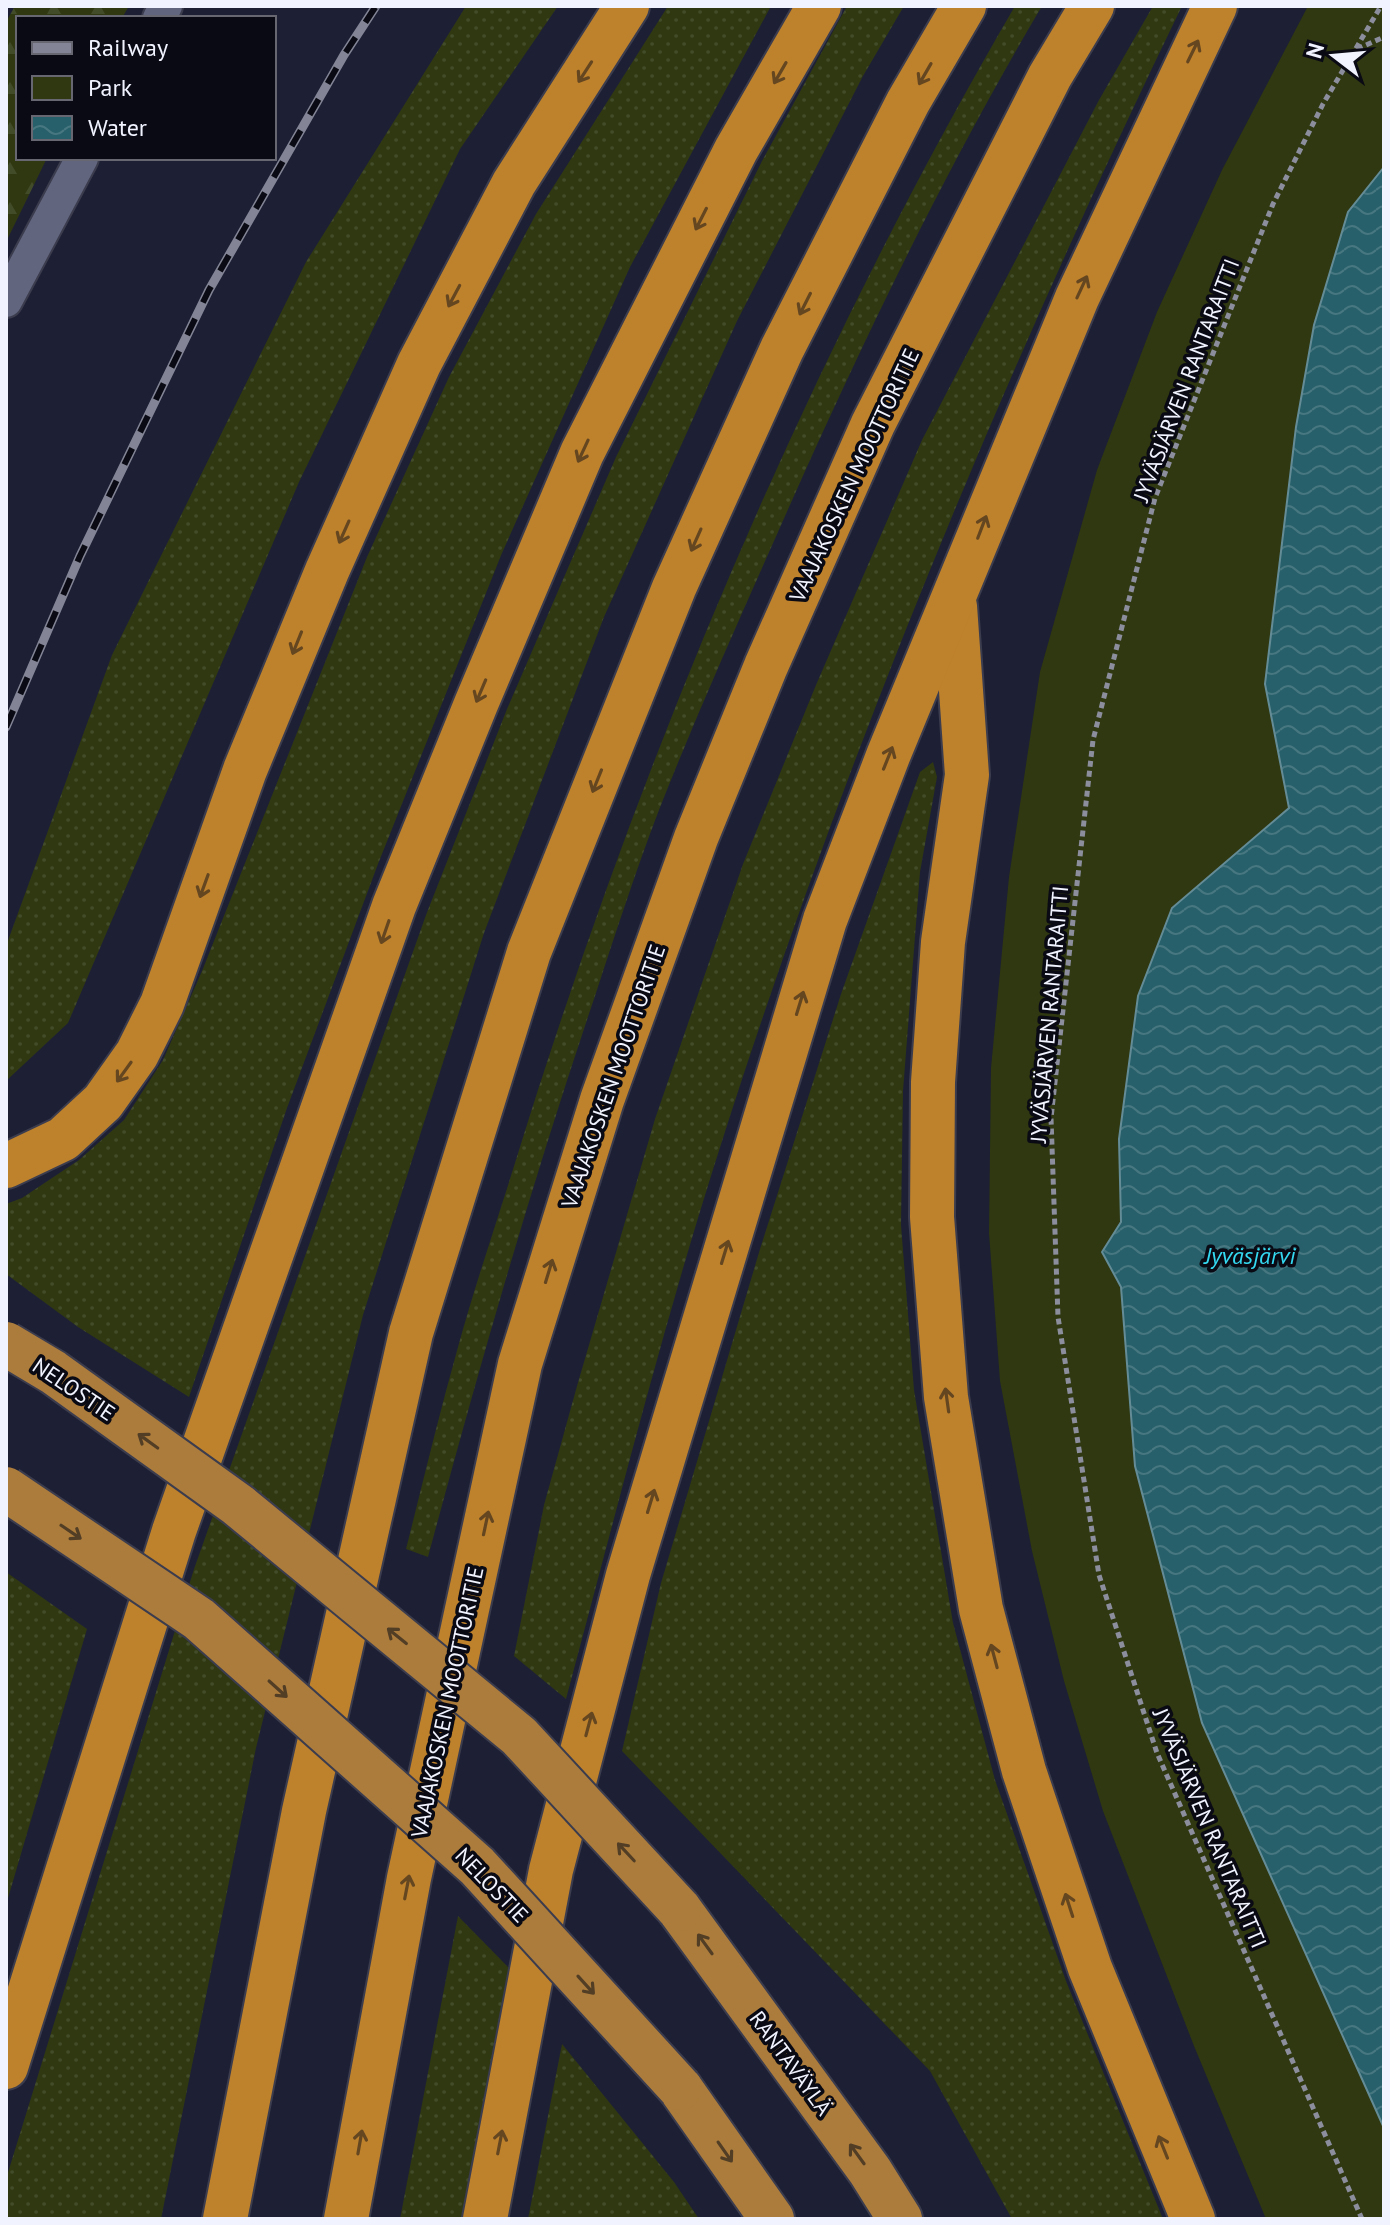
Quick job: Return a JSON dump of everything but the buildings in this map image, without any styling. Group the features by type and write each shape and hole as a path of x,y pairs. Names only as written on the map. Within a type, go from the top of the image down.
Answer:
{"highway":[{"path":"6,1166 63,1139 103,1102 137,1054 162,1004 245,770 327,571 419,364 514,183 627,6"},
{"path":"6,2067 174,1531 394,906 582,453 736,150 819,6"},
{"path":"225,2219 304,1811 411,1333 529,952 674,588 782,349 908,102 964,6"},
{"name":"VAAJAKOSKEN MOOTTORITIE","path":"346,2219 409,1878 520,1364 602,1100 696,838 766,666 867,438 1050,76 1092,6"},
{"path":"485,2219 551,1870 628,1575 825,920 888,756 955,600 1006,466 1077,298 1215,6"},
{"path":"955,600 967,775 943,942 933,1082 932,1217 946,1397 981,1609 1024,1771 1090,1968 1193,2219"},
{"name":"NELOSTIE","path":"6,1344 53,1372 238,1505 519,1736 679,1909"},
{"name":"NELOSTIE","path":"6,1489 199,1619 477,1866 680,2088 772,2219"},
{"name":"RANTAVÄYLÄ","path":"679,1909 870,2171 900,2219"}],"lane":[{"path":"6,301 81,160"}],"path":[{"name":"JYVÄSJÄRVEN RANTARAITTI","path":"1362,2219 1157,1753 1099,1575 1058,1317 1051,1118 1093,740 1155,498 1273,204 1323,104 1381,6"},
{"path":"1356,49 1384,37"}],"green space":[{"path":"15,6 129,6 123,16 16,16 16,160 46,160 6,242 6,22"},
{"path":"466,6 558,6 460,149 299,482 68,1023 6,1081 6,946 112,655 306,262"},
{"path":"668,6 771,6 630,267 502,553 378,864 287,1108 189,1397 78,1327 6,1274 6,1204 22,1198 79,1160 124,1120 163,1060 202,971 367,557 449,377 536,214"},
{"path":"847,6 904,6 863,76 737,321 604,617 484,933 363,1315 256,1748 161,2219 6,2219 6,2179 194,1569 426,915 507,709 616,457 762,161"},
{"path":"1015,6 1042,6 935,200 870,331 747,601 659,810 529,1203 428,1557 406,1549 465,1324 563,1013 672,716 796,426 938,144"},
{"path":"1153,6 1182,6 1044,302 979,451 857,755 801,908 698,1218 646,1398 566,1699 514,1656 544,1505 655,1119 743,864 922,440 1099,100"},
{"path":"1308,6 1384,6 1384,167 1348,212 1314,325 1296,427 1265,683 1289,808 1173,908 1138,996 1119,1139 1121,1222 1102,1252 1121,1287 1135,1466 1202,1723 1384,2128 1384,2219 1266,2219 1194,2046 1103,1811 1064,1681 1032,1551 1000,1381 989,1233 991,1068 1009,877 1040,672 1097,470 1157,312 1222,170"},
{"path":"933,762 937,777 920,872 903,1091 901,1225 914,1390 953,1623 995,1780 1066,1981 1163,2219 1012,2219 930,2071 622,1751 661,1583 760,1249 841,994 920,772"},
{"path":"6,1572 87,1629 6,1905"},
{"path":"458,1916 509,1968 464,2219 400,2219"},
{"path":"562,2044 674,2182 699,2219 528,2219"}],"water":[{"name":"Jyväsjärvi","path":"1384,167 1384,2128 1202,1723 1135,1466 1121,1287 1102,1252 1121,1222 1119,1139 1138,996 1172,908 1289,808 1265,684 1296,427 1314,325 1348,212"}],"railway":[{"path":"6,727 80,556 209,290 344,55 376,6"}]}
